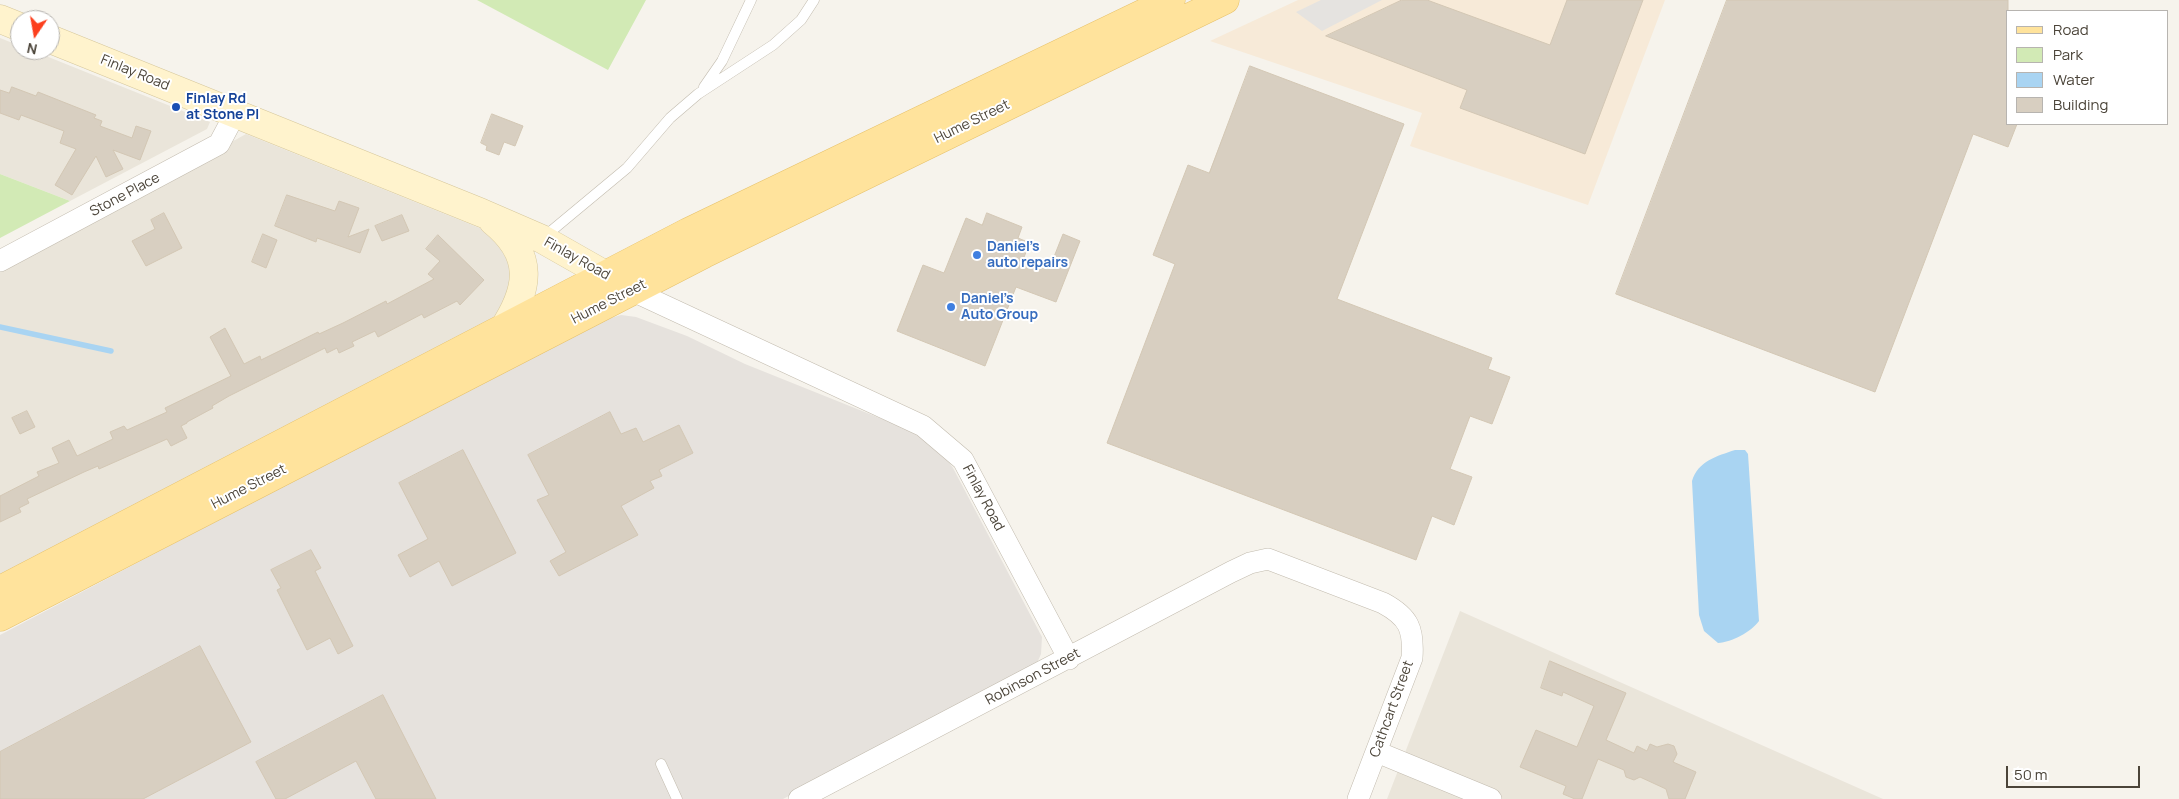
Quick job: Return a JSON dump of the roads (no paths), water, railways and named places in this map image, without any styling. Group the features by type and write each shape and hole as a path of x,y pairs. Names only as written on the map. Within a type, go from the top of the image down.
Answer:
{"main road":[{"name":"Hume Street","path":"0,590 346,408 502,331 688,232 1171,0"},
{"name":"Hume Street","path":"0,617 758,227 1225,0"}],"street":[{"name":"Finlay Road","path":"60,43 542,239 632,291 923,426 963,460 1069,659"},
{"name":"Stone Place","path":"0,260 219,144 235,114"},
{"path":"482,213 501,228 514,243 522,258 524,274 522,290 516,310 502,331"},
{"name":"Robinson Street","path":"799,799 1069,659 1231,572 1250,563 1268,559"},
{"name":"Cathcart Street","path":"1268,559 1383,603 1398,611 1409,624 1413,640 1412,658 1358,799"},
{"path":"1377,752 1491,799"}],"lane":[{"path":"701,92 722,61 751,0"},
{"path":"542,239 627,168 670,118 701,92 773,46 801,20 814,0"},
{"path":"662,764 677,799"}],"water":[{"path":"1735,450 1745,450 1748,454 1759,621 1741,636 1718,643 1704,631 1699,615 1692,481 1703,464 1715,457"}],"waterway":[{"path":"0,327 111,351"}],"place":[{"name":"Finlay Rd at Stone Pl","path":"176,107"},
{"name":"Daniel’s auto repairs","path":"977,255"},
{"name":"Daniel’s Auto Group","path":"951,307"}]}
